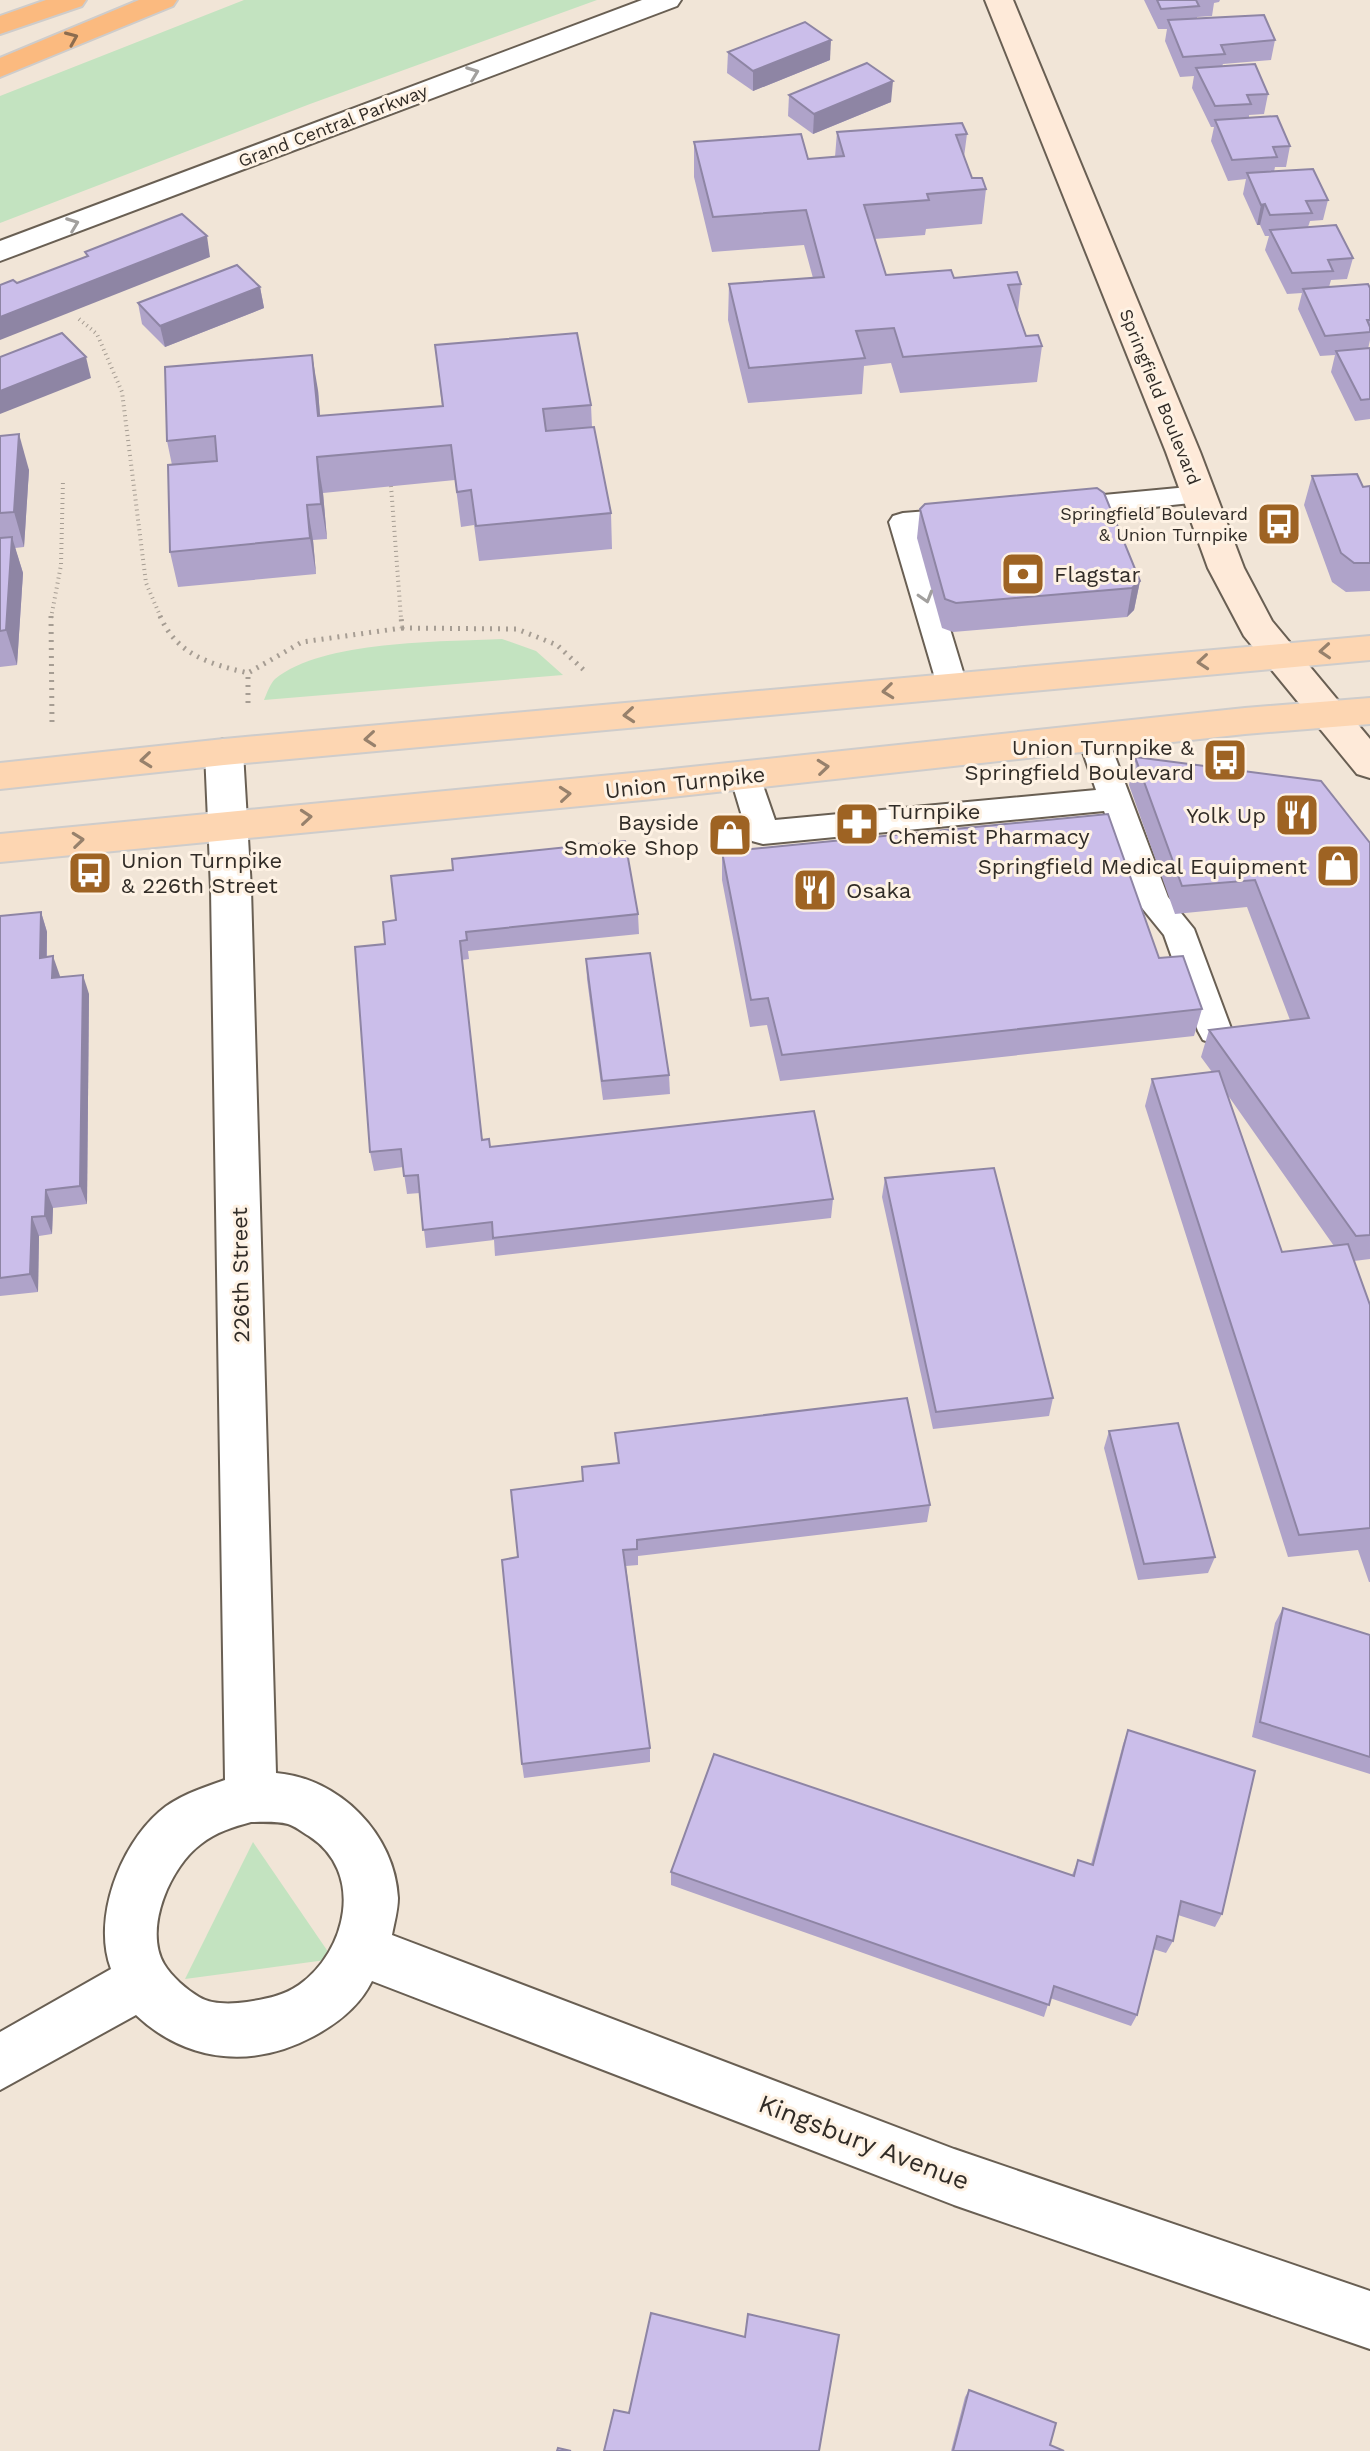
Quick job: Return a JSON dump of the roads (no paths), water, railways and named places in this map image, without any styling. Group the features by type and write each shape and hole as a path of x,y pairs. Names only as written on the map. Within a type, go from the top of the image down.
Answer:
{"highway":[{"path":"0,26 72,0"},
{"path":"0,68 163,0"}],"main road":[{"name":"Springfield Boulevard","path":"999,0 1226,568 1248,610 1370,765"},
{"path":"0,776 224,752 1370,648"},
{"name":"Union Turnpike","path":"0,848 746,776 1370,711"}],"street":[{"name":"Grand Central Parkway","path":"0,252 667,0"},
{"name":"226th Street","path":"224,752 251,1797"},
{"path":"251,1797 297,1801 337,1822 364,1858 372,1904 363,1951 338,1989 302,2016 260,2032 216,2031 177,2016 143,1981 133,1949 133,1907 147,1866 174,1832 210,1809 251,1797"},
{"name":"Kingsbury Avenue","path":"363,1951 954,2177 1370,2320"},
{"path":"0,2062 143,1981"}],"lane":[{"path":"1028,511 1199,495"},
{"path":"952,685 903,522 997,514"},
{"path":"1093,738 1154,903 1178,929 1215,1031"},
{"path":"746,776 763,833 1115,799"}],"place":[{"name":"Springfield Boulevard & Union Turnpike","path":"1279,524"},
{"name":"Flagstar","path":"1023,574"},
{"name":"Union Turnpike & Springfield Boulevard","path":"1225,760"},
{"name":"Yolk Up","path":"1297,815"},
{"name":"Turnpike Chemist Pharmacy","path":"857,824"},
{"name":"Bayside Smoke Shop","path":"730,835"},
{"name":"Springfield Medical Equipment","path":"1338,866"},
{"name":"Union Turnpike & 226th Street","path":"90,873"},
{"name":"Osaka","path":"815,890"}]}
